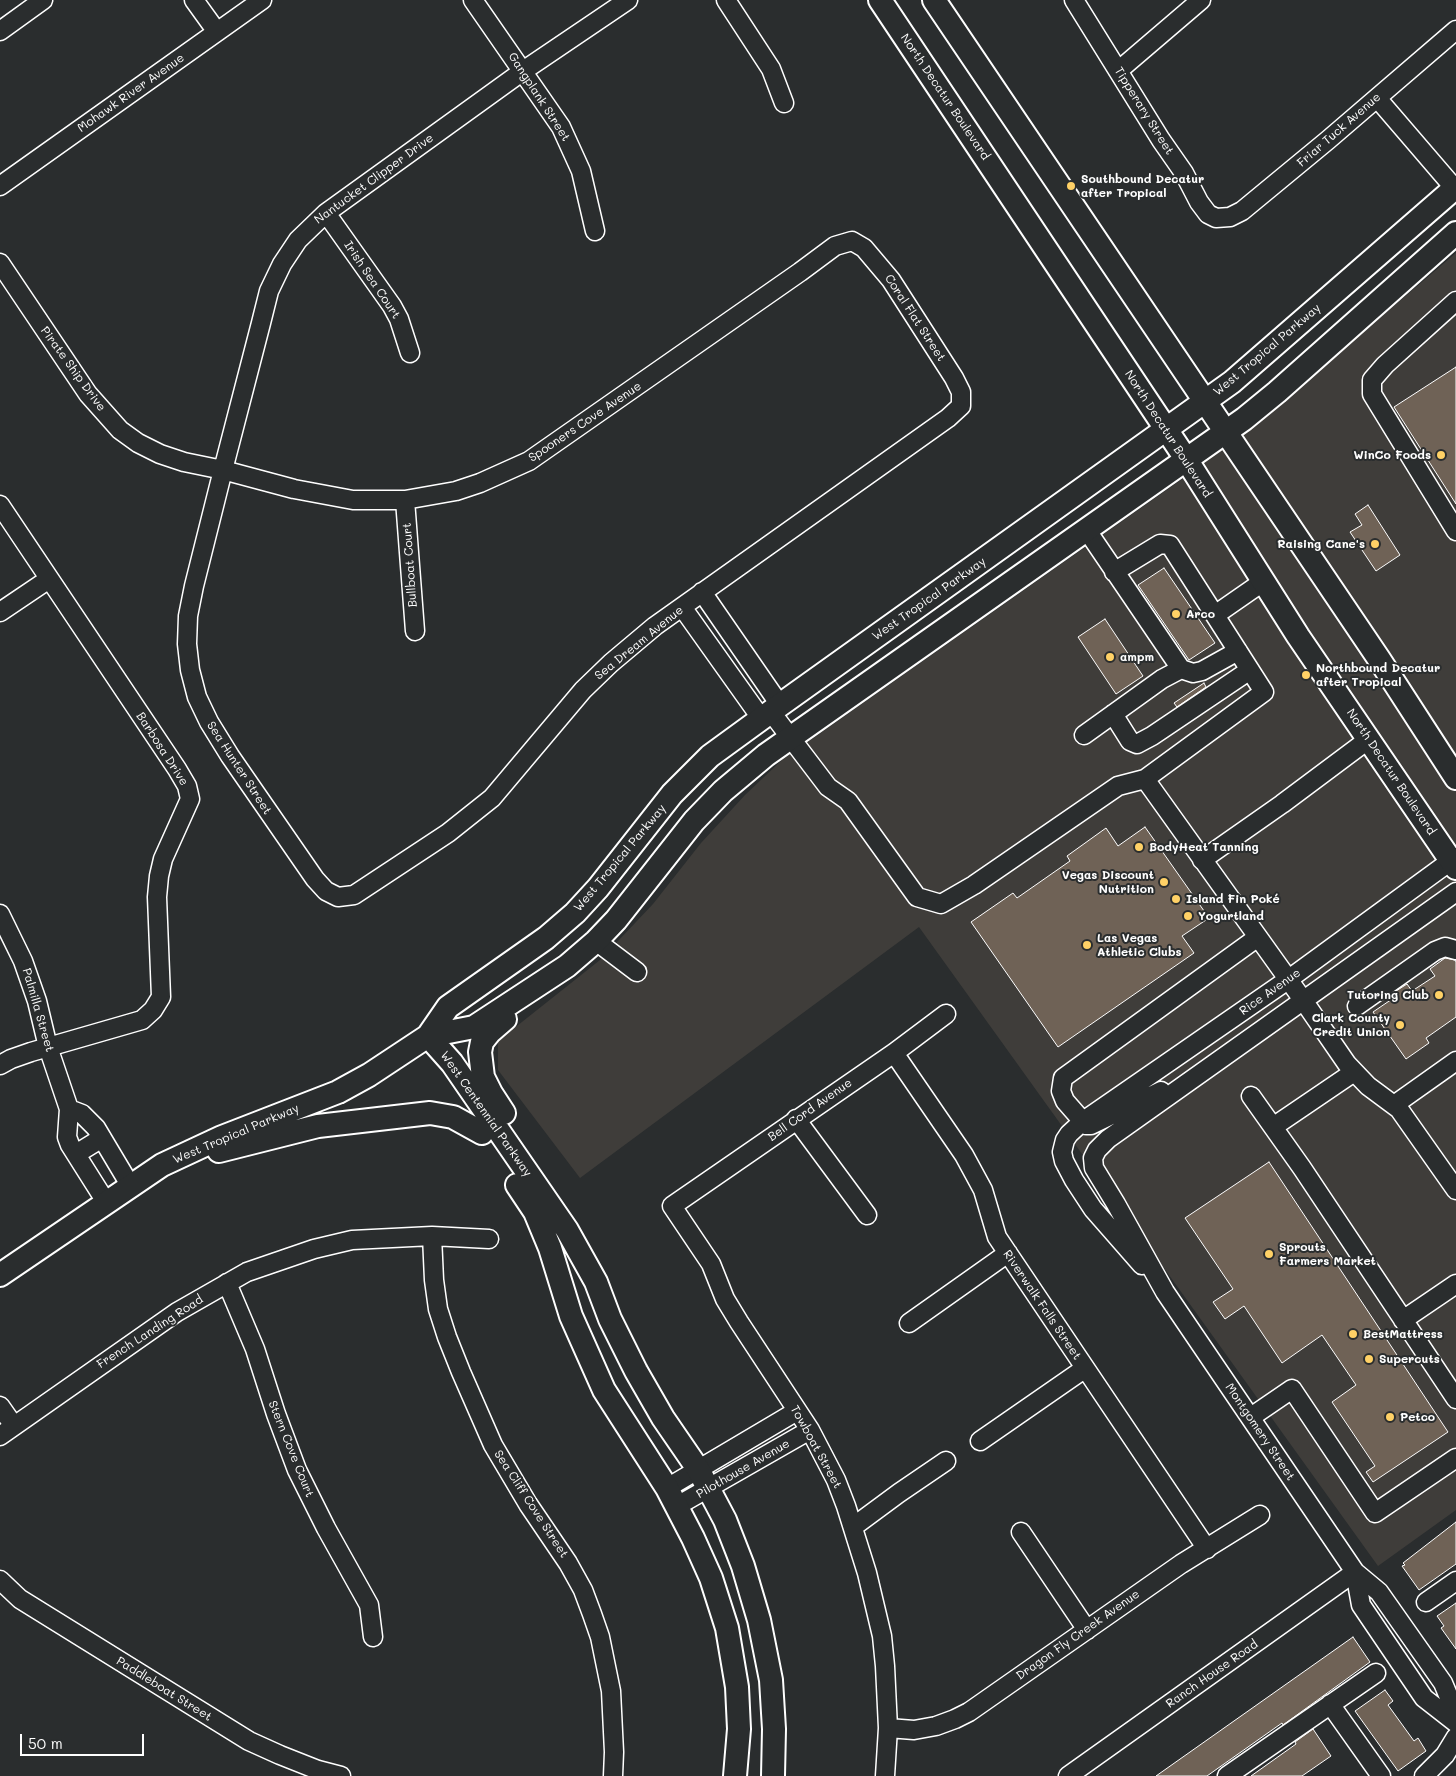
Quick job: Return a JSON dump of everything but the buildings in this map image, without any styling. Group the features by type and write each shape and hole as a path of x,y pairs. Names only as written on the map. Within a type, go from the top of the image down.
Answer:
{"main road":[{"name":"North Decatur Boulevard","path":"880,0 1186,459 1298,636 1454,862"},
{"path":"934,0 1379,659 1456,778"},
{"name":"West Tropical Parkway","path":"428,1036 448,1007 546,938 575,913 598,888 672,794 710,756 1232,382 1456,188"},
{"name":"West Tropical Parkway","path":"0,1275 162,1165 222,1137 338,1092 428,1036 474,1027 567,966 596,941 626,908 694,821 723,791 766,755 1225,432 1277,392 1456,233"},
{"path":"567,966 490,1032 482,1042 480,1060 483,1077 491,1093 580,1231 596,1282"},
{"name":"West Centennial Parkway","path":"428,1036 429,1049 433,1061 535,1212 550,1248 571,1316 604,1390 672,1497 711,1578 727,1628 737,1687 739,1729 735,1776"},
{"name":"West Centennial Parkway","path":"428,1036 452,1063 567,1230 596,1282 610,1318 636,1371 663,1418 698,1469 724,1520 743,1566 760,1620 771,1680 774,1729 773,1776"},
{"path":"162,1165 318,1126 390,1116 443,1114 453,1117 482,1133"}],"street":[{"path":"0,31 43,0"},
{"path":"194,0 217,32"},
{"name":"Mohawk River Avenue","path":"0,186 262,0"},
{"name":"Gangplank Street","path":"473,0 561,127 581,171 594,231"},
{"name":"Nantucket Clipper Drive","path":"223,470 269,291 282,264 298,240 326,212 523,71 628,0"},
{"path":"726,0 771,69 784,103"},
{"name":"Tipperary Street","path":"1074,0 1161,140 1184,173 1199,202 1208,214 1216,218"},
{"path":"1118,71 1201,0"},
{"name":"Friar Tuck Avenue","path":"1216,218 1230,217 1242,211 1456,30"},
{"path":"1377,98 1456,188"},
{"name":"Irish Sea Court","path":"326,212 392,306 399,319 410,353"},
{"name":"Spooners Cove Avenue","path":"223,470 326,496 353,500 405,500 456,491 480,483 529,461 835,246 852,241"},
{"name":"Coral Flat Street","path":"852,241 864,248 875,260 901,296 961,392 961,406"},
{"name":"Pirate Ship Drive","path":"0,263 88,394 120,430 138,443 160,454 184,462 223,470"},
{"path":"1456,301 1372,380 1372,394 1456,531"},
{"name":"Sea Dream Avenue","path":"338,897 354,895 372,885 473,815 508,782 542,737 583,690 632,645 702,592 930,432 961,406"},
{"name":"Sea Hunter Street","path":"223,470 188,616 187,644 190,670 209,722 269,814 315,879 326,891 338,897"},
{"name":"Bullboat Court","path":"405,500 415,631"},
{"name":"Barbosa Drive","path":"0,505 48,580 188,786 190,799 164,859 159,876 157,897 161,997 153,1010 142,1020 48,1048"},
{"path":"1086,529 1181,670"},
{"path":"682,607 714,652 771,712 828,787 848,802 917,897 941,904 974,885 1118,786 1145,779 1264,692 1170,545 1160,544 1114,572"},
{"path":"0,612 48,580"},
{"path":"1215,615 1264,581"},
{"path":"702,592 734,638 771,712"},
{"path":"714,652 734,638"},
{"path":"1084,735 1162,679 1181,670 1193,673 1202,671 1238,651"},
{"path":"1113,714 1130,741 1138,744 1250,670"},
{"path":"1202,860 1282,804 1369,739"},
{"path":"1145,779 1304,1000 1347,1064 1368,1086 1399,1109 1453,1180"},
{"name":"Rice Avenue","path":"1082,1122 1454,862"},
{"name":"Rice Avenue","path":"1097,1150 1108,1139 1456,892"},
{"name":"Palmilla Street","path":"0,914 24,961 37,1001 48,1048 69,1109 67,1137 70,1145 106,1202"},
{"path":"1200,1073 1086,1126 1066,1101 1061,1091 1063,1078 1258,937"},
{"path":"596,941 637,972"},
{"path":"1357,1006 1435,951 1445,948 1456,950"},
{"name":"Bell Cord Avenue","path":"672,1206 946,1014"},
{"path":"0,1066 10,1059 48,1048"},
{"name":"Riverwalk Falls Street","path":"894,1052 968,1161 983,1190 997,1237 1207,1549"},
{"path":"1394,1105 1456,1061"},
{"path":"1273,1127 1354,1072"},
{"path":"1251,1096 1456,1399"},
{"path":"69,1109 82,1114 89,1120 102,1138 130,1186"},
{"path":"796,1119 867,1215"},
{"name":"Montgomery Street","path":"1082,1122 1065,1140 1062,1152 1064,1161 1093,1209 1165,1292"},
{"path":"76,1154 102,1138"},
{"name":"Montgomery Street","path":"1097,1150 1093,1158 1094,1168 1165,1292 1355,1572 1379,1592 1443,1683 1456,1714"},
{"name":"Towboat Street","path":"672,1206 711,1264 725,1299 810,1430 836,1480 867,1573 882,1636 888,1728 885,1776"},
{"name":"French Landing Road","path":"7,1431 177,1312 248,1272 314,1248 352,1240 432,1236 489,1239"},
{"name":"Sea Cliff Cove Street","path":"432,1236 434,1280 438,1309 460,1372 493,1445 528,1504 568,1563 583,1590 595,1622 606,1661 611,1691 614,1752 613,1776"},
{"path":"909,1323 1008,1254"},
{"name":"Stern Cove Court","path":"227,1283 255,1349 297,1470 326,1528 369,1605 373,1637"},
{"path":"1403,1320 1456,1284"},
{"path":"980,1441 1084,1368"},
{"path":"1251,1417 1292,1389 1375,1513 1456,1458"},
{"path":"0,1406 7,1431"},
{"name":"Pilothouse Avenue","path":"672,1497 698,1469 797,1411"},
{"name":"Pilothouse Avenue","path":"672,1497 709,1489 810,1430"},
{"path":"853,1527 946,1461"},
{"name":"Dragon Fly Creek Avenue","path":"888,1728 914,1730 936,1726 969,1712 1181,1564 1260,1515"},
{"path":"1021,1532 1087,1630"},
{"name":"Montgomery Street","path":"1355,1572 1361,1605 1424,1698 1456,1723"},
{"name":"Ranch House Road","path":"1068,1776 1355,1572"},
{"name":"Paddleboat Street","path":"0,1580 20,1599 226,1728 280,1755 318,1770 341,1776"},
{"path":"1426,1602 1456,1581"},
{"path":"1227,1776 1376,1673"},
{"path":"1330,1704 1381,1776"},
{"path":"1424,1776 1445,1755 1456,1737"}],"shaded area":[{"path":"1456,253 1456,1510 1378,1566 919,927 580,1178 498,1070 498,1041 600,960 653,904 701,843 745,795 782,760 1185,477 1270,411"}],"place":[{"name":"Southbound Decatur after Tropical","path":"1071,186"},
{"name":"WinCo Foods","path":"1441,455"},
{"name":"Raising Cane's","path":"1375,544"},
{"name":"Arco","path":"1176,614"},
{"name":"ampm","path":"1110,657"},
{"name":"Northbound Decatur after Tropical","path":"1306,675"},
{"name":"BodyHeat Tanning","path":"1139,847"},
{"name":"Vegas Discount Nutrition","path":"1164,882"},
{"name":"Island Fin Poké","path":"1176,899"},
{"name":"Yogurtland","path":"1188,916"},
{"name":"Las Vegas Athletic Clubs","path":"1087,945"},
{"name":"Tutoring Club","path":"1439,995"},
{"name":"Clark County Credit Union","path":"1400,1025"},
{"name":"Sprouts Farmers Market","path":"1269,1254"},
{"name":"BestMattress","path":"1353,1334"},
{"name":"Supercuts","path":"1369,1359"},
{"name":"Petco","path":"1390,1417"}]}
